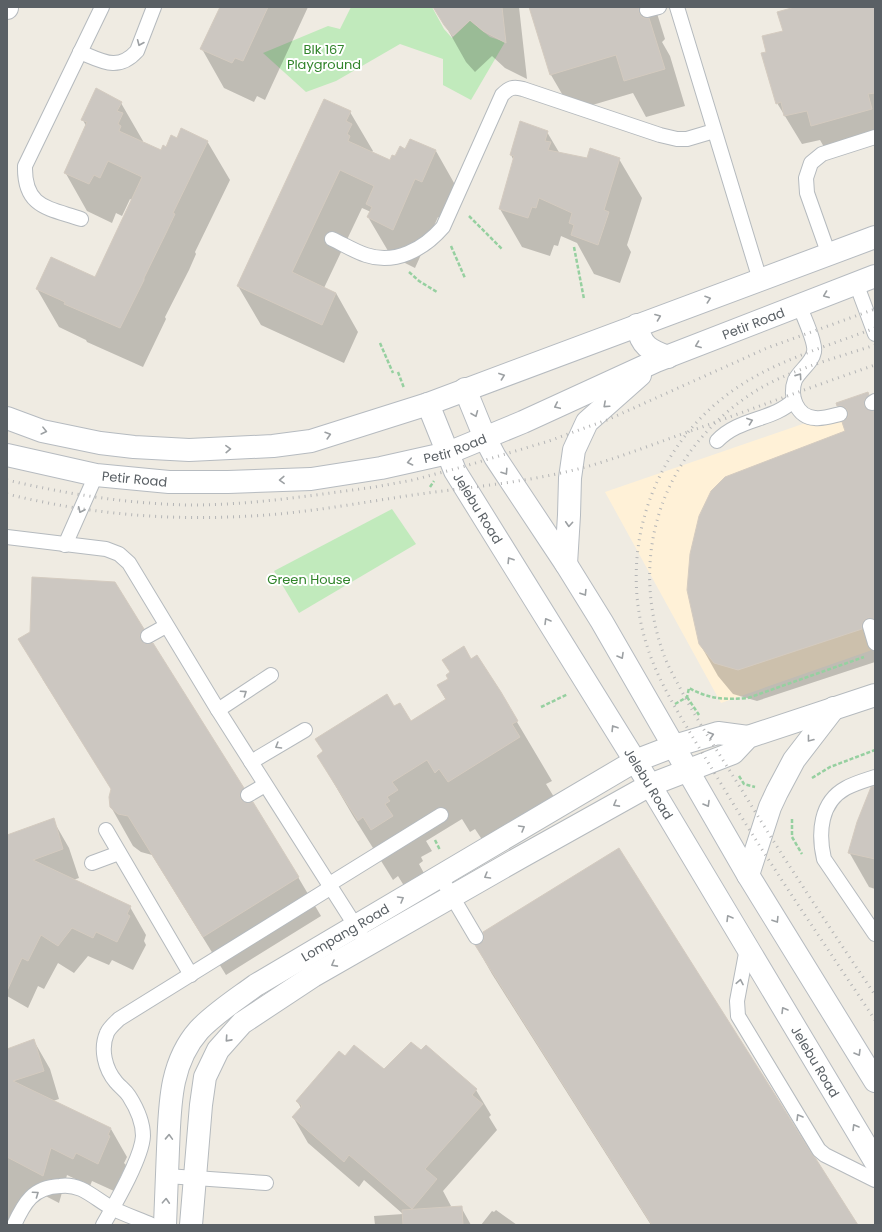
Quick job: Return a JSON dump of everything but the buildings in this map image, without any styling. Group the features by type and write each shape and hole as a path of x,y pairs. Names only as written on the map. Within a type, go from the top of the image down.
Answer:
{"main road":[{"path":"7,418 42,431 100,443 134,447 197,450 273,446 311,441 428,404 637,325 829,255 875,236"},
{"name":"Petir Road","path":"7,454 96,475 169,482 311,479 381,468 448,453 662,359 866,279"},
{"path":"566,564 570,478 574,450 587,422 662,359 647,347 639,337 637,325"},
{"path":"465,389 495,458 566,564 602,622 748,875 875,1081"},
{"name":"Jelebu Road","path":"428,404 455,471 650,785 875,1161"},
{"path":"688,770 733,753 748,737 875,695"},
{"path":"748,875 770,807 777,792 794,760 834,708"},
{"name":"Lompang Road","path":"165,1225 170,1097 175,1073 184,1052 199,1030 221,1011 256,985 635,761 674,746 718,733 748,737"},
{"name":"Lompang Road","path":"192,1225 201,1105 205,1077 218,1050 242,1023 313,976 452,896 650,785 688,770"}],"lane":[{"path":"82,219 41,205 33,199 28,190 25,178 25,166 102,7"},
{"path":"80,52 106,63 115,64 132,56 137,51 153,13 154,7"},
{"path":"676,7 760,280"},
{"path":"332,239 366,255 387,258 414,252 434,238 443,227 502,95 510,88 516,87 523,89 677,139 687,139 714,131"},
{"path":"829,255 807,193 806,178 811,163 822,154 875,137"},
{"path":"866,279 875,334"},
{"path":"799,305 814,343 814,352 811,359 795,380 793,387 794,400 801,412 814,418 840,414"},
{"path":"717,441 732,428 786,408 794,400"},
{"path":"65,545 96,475"},
{"path":"7,537 106,549 119,554 124,558 134,570 166,626 218,710 368,945"},
{"path":"148,636 166,626"},
{"path":"870,626 875,643"},
{"path":"218,710 271,675"},
{"path":"251,762 305,730"},
{"path":"875,777 846,788 835,795 827,807 823,819 821,845 824,859 875,934"},
{"path":"248,795 265,785"},
{"path":"104,1225 140,1151 143,1135 141,1121 132,1102 128,1095 116,1082 107,1067 104,1045 107,1032 119,1019 191,975 441,815"},
{"path":"106,830 191,975"},
{"path":"92,863 119,853"},
{"path":"440,876 476,937"},
{"path":"747,948 737,1001 736,1009 738,1016 819,1150 825,1156 875,1180"},
{"path":"167,1176 266,1183"},
{"path":"14,1225 23,1206 31,1196 41,1190 53,1186 67,1185 81,1189 112,1208 152,1225"}],"path":[{"path":"455,201 502,248"},
{"path":"443,227 465,278"},
{"path":"574,246 584,300"},
{"path":"400,256 410,272 419,281 437,292"},
{"path":"380,343 392,373"},
{"path":"687,697 689,688 698,693 728,700 748,698 868,656"},
{"path":"541,708 562,696"},
{"path":"808,783 812,778 830,767 875,750"}],"shaded area":[{"path":"875,399 875,649 721,703 605,492"}],"green space":[{"name":"Blk 167 Playground","path":"351,7 432,7 444,29 452,38 470,21 490,37 505,42 471,100 443,85 443,59 400,44 336,81 306,92 263,53 328,26 340,29"},
{"name":"Green House","path":"392,509 416,544 299,613 274,571"}],"railway":[{"path":"7,480 52,490 98,497 144,503 191,505 214,505 283,499 375,487 413,480 549,441 607,420 767,348 875,309"},
{"path":"875,328 808,352 775,366 744,383 713,406 687,433 666,464 650,498 640,533 636,570 638,608 647,646 667,692 692,736 751,832 875,1020"},
{"path":"875,345 779,378 751,394 720,418 694,446 674,477 660,511 652,546 650,583 654,620 665,658 687,701 775,843 875,995"},
{"path":"7,494 68,507 98,511 159,517 220,517 272,515 531,479 574,470 609,460 875,365"}]}
